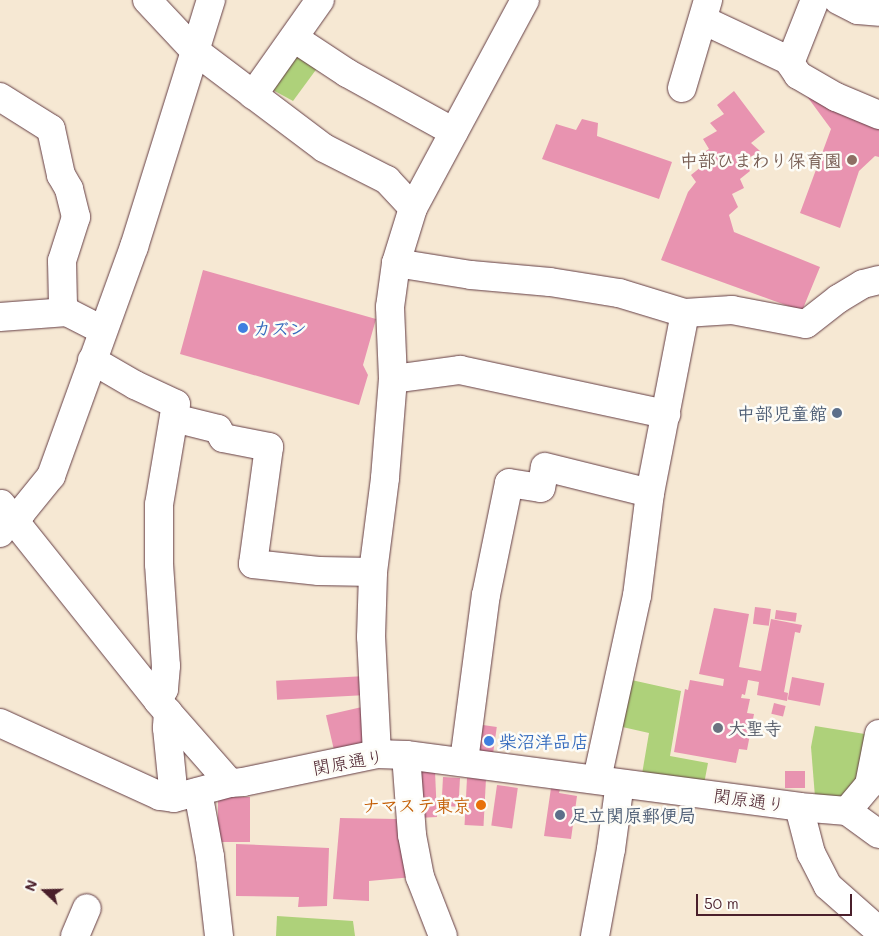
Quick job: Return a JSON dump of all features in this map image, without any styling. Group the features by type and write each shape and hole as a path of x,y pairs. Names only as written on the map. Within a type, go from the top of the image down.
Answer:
{"street":[{"path":"147,0 194,50 324,148 387,180 413,208"},
{"path":"211,0 134,247 50,476 22,513 3,518 230,783"},
{"path":"253,95 320,0"},
{"path":"378,754 370,637 373,572 385,478 393,379 390,307 396,263 413,208 525,0"},
{"path":"790,63 815,0"},
{"path":"838,0 858,10 879,11"},
{"path":"682,88 706,10 788,60 798,75 806,80 836,97 879,115"},
{"path":"294,38 346,73 454,132"},
{"path":"0,97 51,129 61,175 69,189 76,217 62,261 63,305 67,312"},
{"path":"396,263 471,275 550,282 619,293 685,313 732,310 806,324 838,299 863,284 879,280"},
{"path":"0,317 67,312 102,330"},
{"path":"595,936 611,848 608,784 637,596 650,493 685,313"},
{"path":"92,360 135,385 176,404 159,505 159,564 166,666 163,706 167,728 186,795 210,857 218,936"},
{"path":"393,379 460,370 666,414"},
{"path":"174,418 218,429 223,438 269,447 253,564 319,571 373,572"},
{"path":"464,761 486,595 500,538 509,483 541,488 545,467 650,493"},
{"path":"0,723 160,796 186,795"},
{"path":"879,734 868,785 847,811 879,834"},
{"name":"関原通り","path":"186,795 230,783 243,782 378,754 464,761 608,784 847,811"},
{"path":"406,755 412,835 420,877 443,936"},
{"path":"800,807 810,853 828,886 879,931"},
{"path":"75,936 87,908"}],"green space":[{"path":"294,50 318,67 293,101 271,89"},
{"path":"627,679 681,691 670,756 708,763 704,784 642,774 649,733 618,726"},
{"path":"815,726 871,735 861,779 841,800 815,797 811,747"},
{"path":"277,916 353,921 355,936 276,936"}],"building":[{"path":"795,80 879,125 879,157 875,156 859,171 840,228 800,213 831,129"},
{"path":"734,91 765,132 751,143 760,151 744,161 750,171 740,179 744,188 732,194 738,207 729,215 734,232 820,267 802,311 661,260 688,192 696,182 691,175 701,167 697,157 709,149 703,139 717,131 710,123 724,114 717,105"},
{"path":"582,119 598,123 597,136 672,162 659,199 542,159 556,124 576,130"},
{"path":"203,270 376,319 363,365 368,375 359,405 180,354"},
{"path":"755,607 771,609 769,626 753,624"},
{"path":"714,608 749,614 739,667 761,671 771,619 802,625 800,633 795,632 784,692 788,693 787,701 757,695 759,682 748,680 745,695 742,694 741,698 750,699 747,713 754,714 747,750 739,749 736,763 674,752 685,689 688,690 690,680 723,686 724,679 699,674"},
{"path":"776,610 797,613 796,622 775,619"},
{"path":"366,676 367,695 277,700 276,681"},
{"path":"792,677 824,683 820,706 788,700"},
{"path":"774,703 786,706 783,717 771,714"},
{"path":"362,707 370,743 334,751 326,715"},
{"path":"476,724 497,727 493,754 472,751"},
{"path":"412,770 435,771 437,817 417,818"},
{"path":"785,771 805,771 805,788 785,788"},
{"path":"443,777 460,778 458,807 441,806"},
{"path":"467,778 486,779 484,826 465,825"},
{"path":"497,785 518,788 512,829 491,826"},
{"path":"551,788 560,789 559,793 577,796 571,839 544,836"},
{"path":"218,797 250,797 250,842 218,842"},
{"path":"340,818 397,819 413,877 369,881 369,901 333,899"},
{"path":"236,844 329,848 327,906 298,907 299,897 236,896"}],"place":[{"name":"中部ひまわり保育園","path":"852,160"},
{"name":"カズン","path":"243,328"},
{"name":"中部児童館","path":"837,413"},
{"name":"大聖寺","path":"718,728"},
{"name":"柴沼洋品店","path":"489,741"},
{"name":"ナマステ東京","path":"481,805"},
{"name":"足立関原郵便局","path":"560,815"}]}
